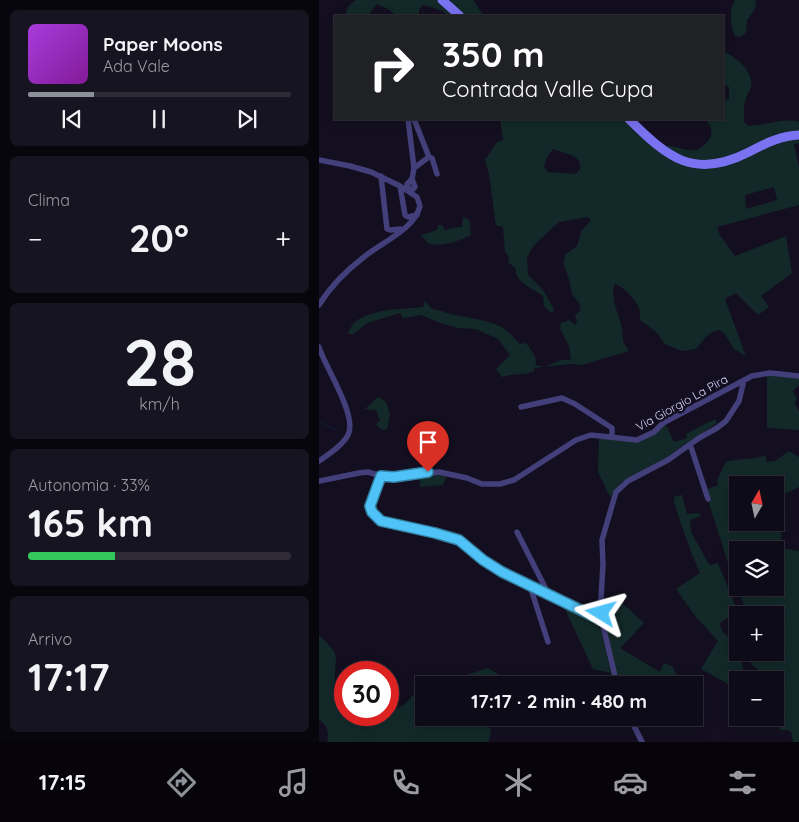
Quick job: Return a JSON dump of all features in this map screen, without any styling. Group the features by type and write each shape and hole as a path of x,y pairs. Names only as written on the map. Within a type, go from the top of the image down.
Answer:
{"street":[{"path":"442,0 459,15"},
{"path":"408,120 415,187 410,192"},
{"path":"414,120 429,157 432,158 437,174"},
{"path":"630,120 662,150 675,158 699,164 726,162 775,140 799,135"},
{"path":"414,168 429,157"},
{"path":"319,160 350,166 381,176 410,192 419,201 420,206 417,215 403,229 352,267 328,292 319,306"},
{"path":"381,176 387,229 403,229"},
{"path":"400,186 405,215 408,217 417,215"},
{"path":"319,347 322,357 342,396 350,423 350,430 341,444 319,461"},
{"name":"Via Giorgio La Pira","path":"319,481 368,472 394,477 439,472 467,478 482,484 500,484 514,480 576,440 591,435 637,440 645,437 654,432 663,423 753,375 769,373 799,376"},
{"path":"615,676 601,613 602,540 616,492 628,481 668,460 717,428 729,417 739,401 744,380"},
{"path":"521,407 562,398 604,422 611,428 612,437"},
{"path":"690,444 708,499"},
{"path":"381,476 370,506 375,517 381,521 459,540 483,560 502,572 602,621"},
{"path":"517,532 549,595"},
{"path":"530,586 548,642"},
{"path":"595,617 601,613"},
{"path":"635,726 642,742"}],"green space":[{"path":"356,0 473,0 483,15 448,15 440,10 423,5 419,9 419,15 396,15 377,4 368,15 346,15 348,7"},
{"path":"735,0 756,0 755,9 747,20 746,32 741,37 735,36 731,23 731,13"},
{"path":"724,52 743,65 750,75 751,87 745,101 744,110 744,122 748,126 780,121 799,122 799,143 794,144 799,168 799,205 717,227 720,235 735,256 786,236 792,273 761,296 769,307 758,315 736,293 725,299 746,356 734,349 724,333 719,330 708,335 696,349 682,351 665,344 656,332 640,320 639,308 632,297 615,284 613,289 614,302 622,328 623,342 629,351 582,365 569,364 544,367 561,360 571,360 569,346 560,329 561,323 569,320 575,325 577,321 575,316 580,310 580,304 572,294 564,260 566,254 577,246 582,230 591,220 588,217 559,222 530,251 527,259 528,275 543,290 554,309 553,312 550,312 544,306 543,296 525,285 518,278 516,269 508,262 509,257 505,252 503,227 496,225 489,174 485,160 497,142 503,140 500,120 629,120 656,148 672,146 686,150 696,150 703,146 711,137 711,128 706,120 724,120 724,100 729,99 729,87 724,85","holes":["553,149 574,156 580,162 580,169 576,174 548,172 544,167 547,157","774,187 777,200 746,209 745,195"]},
{"path":"463,217 468,219 470,223 471,235 450,243 429,244 421,235 437,230 438,225 442,225 445,230 462,227"},
{"path":"425,301 432,309 483,320 503,328 520,344 526,343 535,356 536,365 544,367 535,368 530,373 502,377 496,369 510,355 498,339 476,329 458,328 421,315 403,318 400,313 367,323 354,334 348,334 352,325 369,314 423,307"},
{"path":"767,374 799,378 799,385 793,391 797,399 794,403 799,411 799,430 767,428"},
{"path":"378,397 386,402 390,414 387,429 385,430 376,424 380,421 376,410 365,409"},
{"path":"715,419 717,423 666,458 621,483 610,497 598,472 599,437 637,441 665,423 674,442 687,438 686,434"},
{"path":"789,451 799,457 799,487 784,494 784,476 729,476 729,531 784,531 784,526 786,531 781,532 782,541 729,541 729,566 705,490 718,485 717,480 726,462 766,455 766,462 775,461"},
{"path":"420,475 447,475 443,485 420,487"},
{"path":"682,495 687,514 699,513 701,516 690,520 691,532 710,565 718,563 729,590 729,596 731,596 735,606 729,606 729,618 720,624 722,631 729,637 729,661 741,661 743,671 729,671 729,685 701,669 718,641 696,617 676,589 700,573 674,503 676,496"},
{"path":"784,548 799,551 799,742 793,742 791,732 779,730 780,726 784,726 785,722 784,671 758,671 750,661 784,661 784,606 744,606 740,596 784,596"},
{"path":"603,598 613,606 618,601 629,609 644,623 620,648 660,672 664,663 672,666 677,676 617,676 608,642"},
{"path":"563,605 597,621 600,626 611,673 593,669"},
{"path":"319,635 334,651 336,658 336,661 334,661 334,726 399,726 399,707 404,705 415,692 415,726 487,726 491,729 489,742 327,742 327,730 319,720"},
{"path":"488,668 500,676 465,676"}],"waterway":[{"path":"319,422 338,430"}],"route":[{"path":"428,472 394,477 381,476 370,506 375,517 381,521 459,540 483,560 502,572 595,617 601,613"}]}
